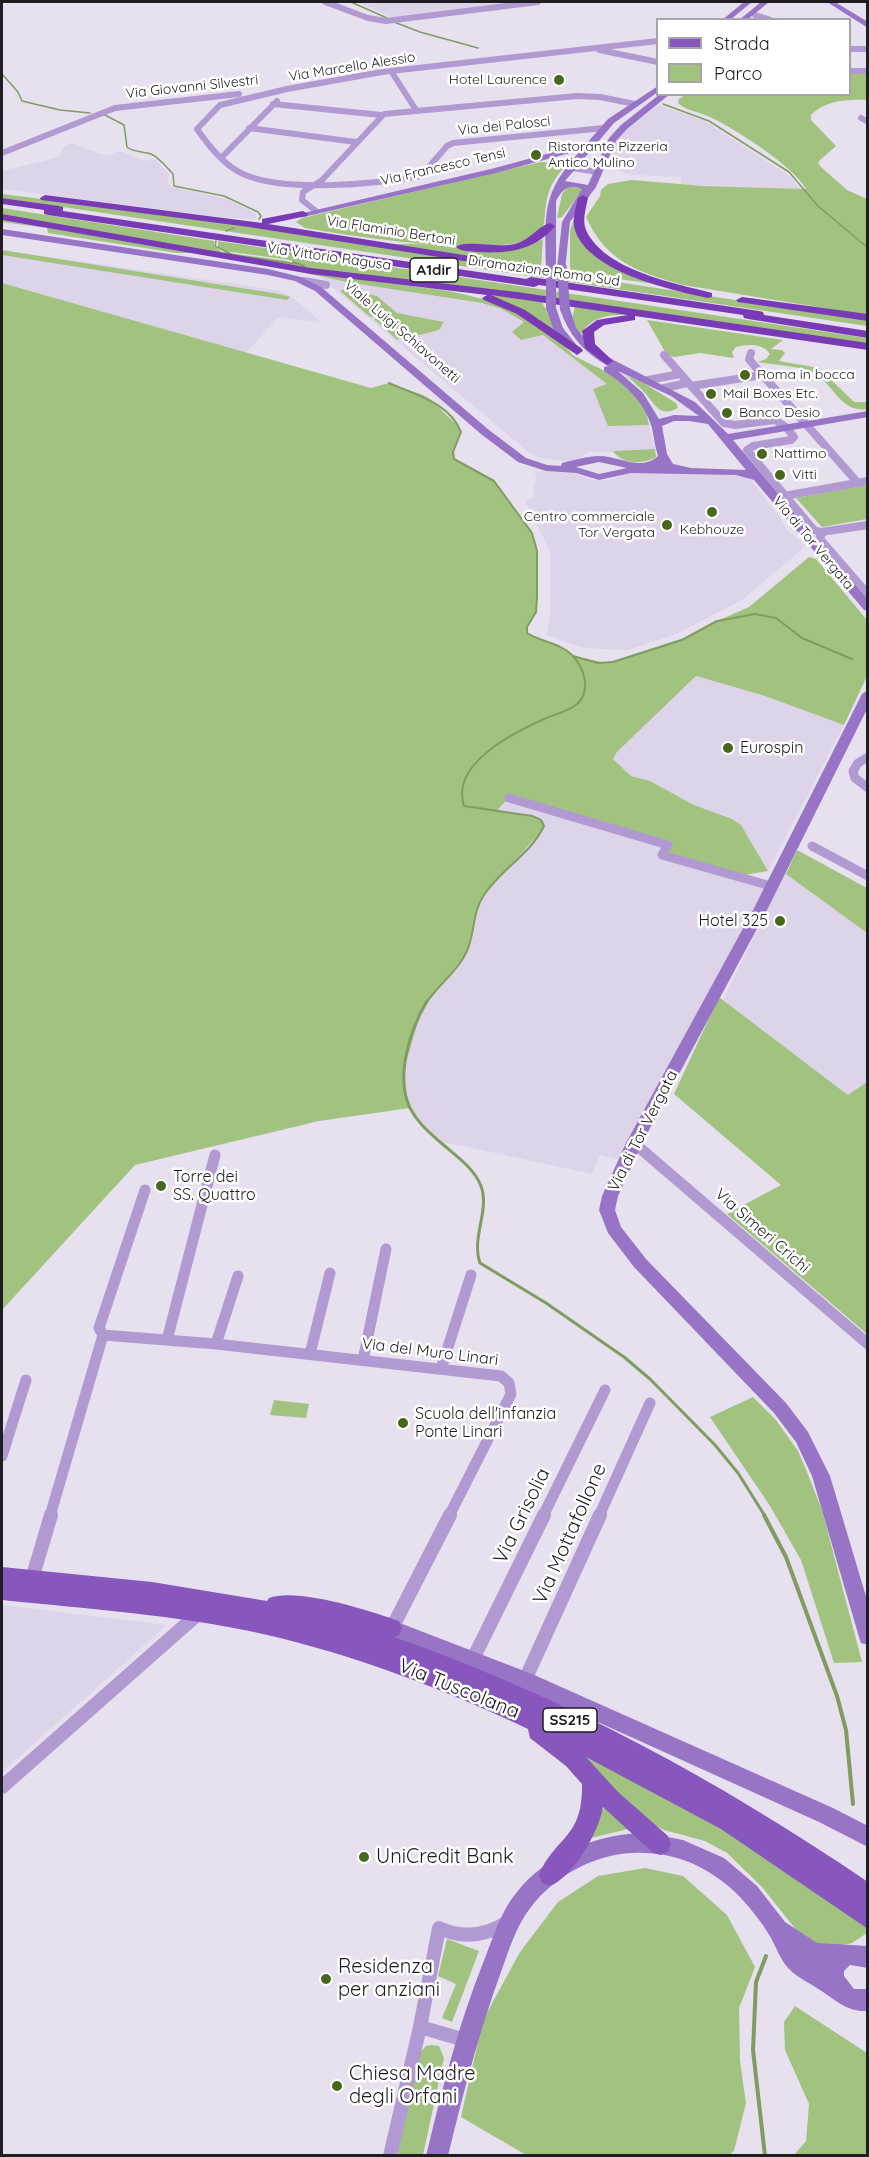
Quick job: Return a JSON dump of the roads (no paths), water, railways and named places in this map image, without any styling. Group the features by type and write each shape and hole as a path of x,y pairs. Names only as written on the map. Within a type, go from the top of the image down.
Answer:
{"highway":[{"path":"2,192 231,221 262,222 303,214"},
{"path":"584,196 580,226 585,239 596,250 648,278 708,295"},
{"name":"Diramazione Roma Sud","path":"2,203 867,332"},
{"path":"303,214 295,220 295,225 300,230 309,233"},
{"name":"Via Vittorio Ragusa","path":"2,217 270,264 510,294 867,347"},
{"name":"Via Flaminio Bertoni","path":"231,221 867,318"},
{"path":"325,236 404,244 498,249 531,243 550,226"},
{"path":"413,283 482,297 508,305 577,351"},
{"path":"607,361 590,346 587,334 593,326 608,320 632,318 722,325"}],"main road":[{"path":"728,18 748,2"},
{"path":"736,18 756,2"},
{"path":"745,18 765,2"},
{"path":"752,17 771,2"},
{"path":"831,2 867,26"},
{"path":"656,89 604,128 571,169 552,201 551,308 558,328 577,351 622,379 649,409 656,426 663,457 669,466 683,470 744,472 758,478"},
{"path":"571,169 593,153 618,123 656,95"},
{"name":"Via di Tor Vergata","path":"664,96 617,134 605,152 593,186 571,213 565,227 562,268 568,322 580,342 607,361 664,388 709,421 758,478 813,530 867,608"},
{"name":"Via Francesco Tensi","path":"303,214 589,146"},
{"path":"530,161 557,162 571,169"},
{"path":"557,191 565,185 578,184 587,188 584,196"},
{"name":"Viale Luigi Schiavonetti","path":"2,231 274,273 304,281 318,289 515,457 541,467 585,467 602,459 624,465 644,466 656,464 663,457"},
{"name":"Viale Luigi Schiavonetti","path":"2,231 280,271 307,277 326,285 522,455 536,461 585,467 599,477 631,470 683,470"},
{"path":"649,409 661,414 675,414 684,409 682,399"},
{"path":"724,438 867,414"},
{"path":"656,426 673,419 693,418 709,421"},
{"path":"725,470 736,465 739,455"},
{"name":"Via di Tor Vergata","path":"867,694 771,886 634,1143 608,1200 607,1210 611,1223 640,1263 780,1408 802,1437 816,1462 826,1490 867,1637"},
{"name":"Via Tuscolana","path":"2,1576 186,1596 244,1606 299,1617 396,1646 484,1680 540,1705 638,1753 708,1791 796,1845 864,1908"},
{"name":"Via Tuscolana","path":"2,1591 199,1613 262,1625 340,1645 423,1673 504,1706 680,1794 864,1908"},
{"path":"244,1606 269,1604 303,1606 347,1614 392,1628"},
{"name":"Via Tuscolana","path":"392,1628 525,1680 864,1832"},
{"path":"504,1706 566,1751 617,1806 660,1844"},
{"path":"550,1875 580,1839 589,1824 595,1805 594,1781"},
{"path":"436,2156 465,2040 510,1920 532,1889 572,1861 602,1848 634,1843 660,1844 700,1857 720,1867 756,1900 777,1928 797,1962 857,2000"},
{"path":"777,1928 814,1954 830,1957 858,1953"},
{"path":"857,2000 834,1984 832,1971 834,1965 858,1953"}],"street":[{"path":"325,2 368,18 384,21 538,2"},
{"name":"Via Marcello Alessio","path":"312,185 245,176 222,157 198,130 199,125 220,105 287,89 391,71 656,41"},
{"path":"589,48 656,62"},
{"path":"851,49 867,49"},
{"path":"391,71 416,110"},
{"path":"851,71 867,71"},
{"path":"222,157 287,89"},
{"name":"Via Giovanni Silvestri","path":"2,153 109,109 287,89"},
{"path":"273,105 381,115 554,97 588,96 635,104"},
{"path":"316,211 301,198 305,190 322,180 381,115"},
{"path":"249,128 356,142"},
{"name":"Via dei Palosci","path":"312,185 421,176 447,146 453,143 604,128"},
{"path":"571,169 598,172"},
{"path":"304,281 326,285"},
{"path":"751,353 750,360 858,483"},
{"path":"664,356 722,421 730,425 775,420 786,428"},
{"path":"648,380 680,374"},
{"path":"664,388 763,375"},
{"name":"Via di Tor Vergata","path":"786,428 793,435 791,440 749,447 748,452 867,595"},
{"path":"784,496 867,481"},
{"path":"813,530 867,525"},
{"path":"867,757 858,763 853,771 855,778 867,788"},
{"path":"509,798 668,845 662,855 771,886"},
{"path":"812,846 867,876"},
{"name":"Via Simeri Crichi","path":"634,1143 867,1344"},
{"path":"166,1340 215,1155"},
{"path":"32,1579 103,1335 99,1328 145,1190"},
{"path":"363,1360 386,1249"},
{"path":"310,1354 330,1273"},
{"path":"441,1369 471,1275"},
{"path":"216,1344 238,1276"},
{"name":"Via del Muro Linari","path":"103,1335 216,1344 501,1376 509,1383 511,1394 392,1628"},
{"path":"2,1456 26,1380"},
{"name":"Via Grisolia","path":"473,1659 605,1390"},
{"name":"Via Mottafollone","path":"525,1680 650,1403"},
{"path":"2,1787 199,1613"},
{"path":"390,2156 420,2027 439,1928 457,1935 473,1935 496,1929 510,1920"},
{"path":"420,2027 465,2040"}],"waterway":[{"path":"351,2 387,18"},
{"path":"394,22 420,32 478,48"},
{"path":"2,74 18,92 22,101 60,110 90,113"},
{"path":"663,104 709,121 789,172 818,206 868,248"},
{"path":"103,114 124,125 127,147 151,154 163,163 173,174 174,186 224,196 258,212 261,216 259,219"},
{"path":"226,231 234,228"},
{"path":"216,241 215,246 233,255 297,264"},
{"path":"293,262 304,266"},
{"path":"389,383 431,401 449,414 461,432 453,452 454,459 494,481 532,533 537,551 537,597 536,612 527,627 527,633 567,651 580,666 585,679 584,692 577,704 501,742 487,752 466,777 462,791 464,806 532,816 541,820 544,826 531,845 484,895 477,909 466,953 458,966 426,1003"},
{"path":"573,656 598,663 613,662 682,640 717,621 755,614 776,618 802,638 852,659"},
{"path":"426,1003 415,1025 406,1053 404,1068 406,1095 410,1108 420,1122 478,1179 483,1195 478,1244 480,1263 546,1303 624,1357 650,1379 715,1445 738,1473 765,1516"},
{"path":"764,1515 786,1557 837,1696 846,1730 853,1804"},
{"path":"765,2156 753,2050 756,1982 766,1956"}],"place":[{"name":"Hotel Laurence","path":"559,80"},
{"name":"Ristorante Pizzeria Antico Mulino","path":"536,155"},
{"name":"Roma in bocca","path":"745,375"},
{"name":"Mail Boxes Etc.","path":"711,394"},
{"name":"Banco Desio","path":"727,413"},
{"name":"Nattimo","path":"762,454"},
{"name":"Vitti","path":"780,475"},
{"name":"Kebhouze","path":"712,512"},
{"name":"Centro commerciale Tor Vergata","path":"667,525"},
{"name":"Eurospin","path":"728,748"},
{"name":"Hotel 325","path":"780,921"},
{"name":"Torre dei SS. Quattro","path":"161,1186"},
{"name":"Scuola dell'infanzia Ponte Linari","path":"403,1423"},
{"name":"UniCredit Bank","path":"364,1857"},
{"name":"Residenza per anziani","path":"326,1979"},
{"name":"Chiesa Madre degli Orfani","path":"337,2086"}]}
